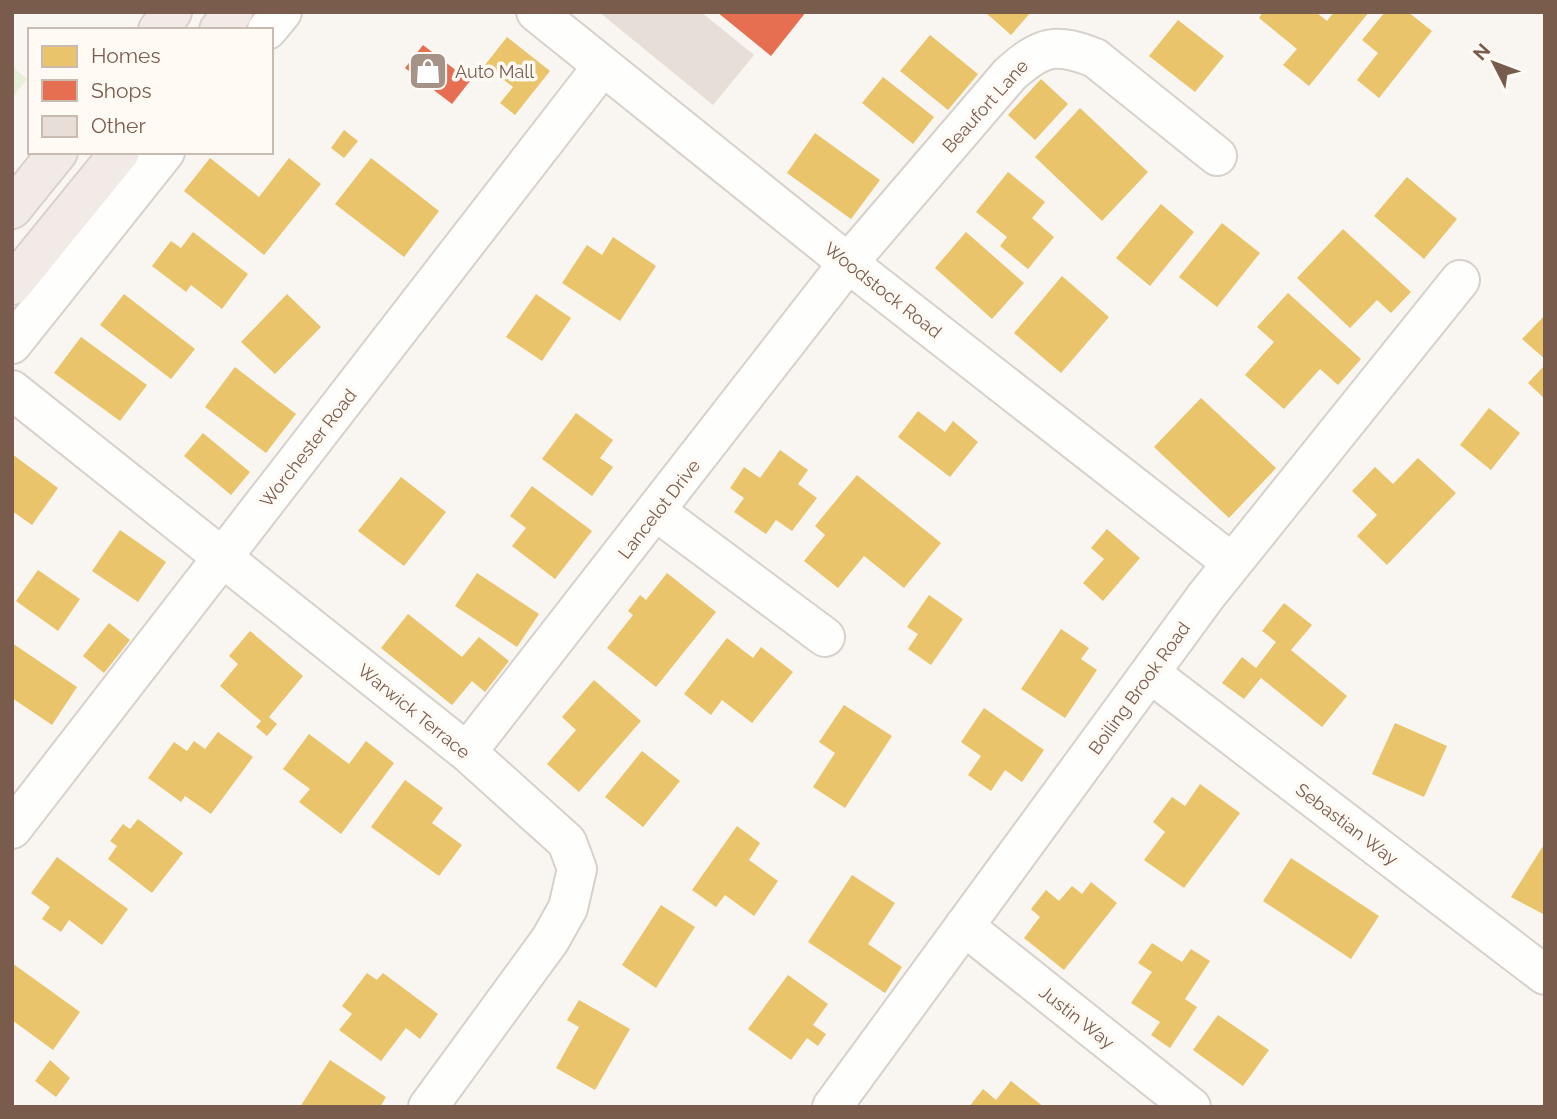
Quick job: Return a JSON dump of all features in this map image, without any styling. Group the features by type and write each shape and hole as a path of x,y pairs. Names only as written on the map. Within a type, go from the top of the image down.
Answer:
{"highway":[{"path":"160,28 172,12"},
{"path":"221,28 233,12"},
{"path":"12,209 56,154"},
{"path":"12,285 118,154"}],"street":[{"path":"269,28 282,12"},
{"name":"Woodstock Road","path":"536,12 848,264 1232,564"},
{"name":"Beaufort Lane","path":"848,264 1010,74 1031,55 1051,47 1074,49 1095,58 1217,156"},
{"name":"Worchester Road","path":"12,829 602,67"},
{"path":"12,344 163,154"},
{"name":"Lancelot Drive","path":"467,752 848,264"},
{"name":"Boiling Brook Road","path":"832,1107 1232,564 1460,280"},
{"name":"Warwick Terrace","path":"12,390 467,752 567,842 577,869 568,908 550,940 428,1107"},
{"path":"657,512 825,638"},
{"name":"Sebastian Way","path":"1150,673 1545,975"},
{"name":"Justin Way","path":"964,926 1191,1107"}],"green space":[{"path":"12,66 27,79 12,98"}],"building: Homes":[{"path":"985,12 1031,12 1011,35"},
{"path":"1263,12 1316,12 1327,21 1334,12 1369,12 1309,86 1283,65 1297,49 1259,18"},
{"path":"1385,12 1408,12 1432,31 1379,98 1357,80 1378,53 1362,40"},
{"path":"1178,20 1224,56 1195,92 1149,56"},
{"path":"930,35 978,74 948,110 900,71"},
{"path":"507,37 550,71 515,115 500,103 513,87 485,65"},
{"path":"883,77 934,117 913,144 862,103"},
{"path":"1041,79 1068,104 1035,140 1008,115"},
{"path":"1080,108 1148,172 1102,221 1035,157"},
{"path":"344,130 358,141 344,158 331,148"},
{"path":"815,133 880,180 851,219 787,173"},
{"path":"210,158 259,197 289,158 321,184 264,255 184,191"},
{"path":"371,158 439,211 404,257 335,204"},
{"path":"1008,172 1045,202 1032,218 1054,237 1028,269 1000,246 1007,237 976,212"},
{"path":"1407,177 1457,219 1424,259 1374,216"},
{"path":"1161,204 1194,232 1150,286 1116,258"},
{"path":"1222,223 1260,253 1217,307 1179,277"},
{"path":"1343,229 1411,292 1391,313 1377,300 1350,328 1297,278"},
{"path":"193,232 248,274 222,309 191,285 186,292 152,266 171,241 181,248"},
{"path":"966,232 1024,283 992,319 935,268"},
{"path":"613,237 656,266 620,321 562,283 587,245 602,255"},
{"path":"1062,276 1109,317 1061,373 1014,333"},
{"path":"1288,293 1361,359 1338,385 1320,369 1284,409 1245,375 1274,342 1257,327"},
{"path":"124,294 195,349 171,379 100,325"},
{"path":"287,294 321,327 275,374 241,342"},
{"path":"536,294 571,318 542,361 506,337"},
{"path":"1545,315 1545,359 1522,339"},
{"path":"81,337 147,385 120,421 54,373"},
{"path":"1545,365 1545,399 1528,383"},
{"path":"235,367 296,414 266,453 205,407"},
{"path":"1201,398 1276,468 1229,518 1154,447"},
{"path":"1489,408 1520,433 1491,470 1460,445"},
{"path":"918,411 945,432 953,421 978,442 950,477 898,437"},
{"path":"576,413 613,440 600,458 613,467 592,496 542,459"},
{"path":"203,433 250,472 231,495 184,456"},
{"path":"780,450 808,470 798,484 817,498 792,531 776,520 766,534 734,512 744,498 730,488 744,467 760,478"},
{"path":"12,454 58,488 32,525 12,511"},
{"path":"1418,458 1456,493 1387,565 1357,536 1377,515 1352,491 1375,467 1393,484"},
{"path":"857,475 941,543 904,588 864,556 838,588 804,561 825,535 815,526"},
{"path":"401,477 446,512 404,566 358,531"},
{"path":"532,486 592,531 555,579 512,546 526,528 510,516"},
{"path":"1107,529 1140,558 1103,601 1083,583 1104,559 1091,548"},
{"path":"120,530 166,562 138,602 92,571"},
{"path":"38,570 80,599 58,631 16,601"},
{"path":"477,573 539,614 517,647 455,606"},
{"path":"667,573 716,612 656,687 607,648 633,615 628,611 640,595 646,600"},
{"path":"929,595 963,619 931,665 908,649 918,634 907,627"},
{"path":"1284,603 1312,625 1291,650 1347,696 1322,727 1261,678 1244,699 1222,683 1242,657 1256,668 1276,642 1262,631"},
{"path":"408,614 462,657 479,637 509,661 485,692 472,681 452,705 381,648"},
{"path":"109,623 130,640 104,673 83,656"},
{"path":"1061,629 1089,648 1081,659 1097,670 1065,718 1021,689"},
{"path":"250,631 303,676 269,717 277,724 267,736 256,727 261,721 220,686 238,664 229,656"},
{"path":"727,638 753,658 761,647 793,672 752,723 722,700 711,715 684,694"},
{"path":"12,643 77,687 52,725 12,698"},
{"path":"594,680 641,721 579,792 547,764 576,730 562,717"},
{"path":"844,705 892,736 845,808 813,787 835,753 819,742"},
{"path":"984,708 1044,750 1022,782 1005,770 991,791 968,775 981,756 961,742"},
{"path":"1395,723 1447,746 1424,797 1372,774"},
{"path":"218,732 253,757 211,814 185,796 181,802 148,778 174,742 187,751 194,741 205,749"},
{"path":"309,734 349,764 366,741 394,763 341,834 299,802 310,789 283,769"},
{"path":"642,751 680,781 643,827 605,797"},
{"path":"405,780 443,808 432,823 462,845 439,876 371,827"},
{"path":"1200,784 1240,813 1184,888 1144,860 1165,832 1153,822 1172,797 1185,806"},
{"path":"138,819 183,853 152,893 108,859 117,846 110,841 123,824 130,829"},
{"path":"737,826 760,843 749,860 778,881 754,916 725,895 716,907 692,890"},
{"path":"1545,843 1545,915 1511,897"},
{"path":"57,857 128,909 102,945 69,920 61,932 42,919 50,907 31,893"},
{"path":"1291,858 1379,916 1351,959 1263,901"},
{"path":"852,875 895,903 868,944 902,967 885,993 808,942"},
{"path":"1091,882 1117,903 1064,970 1024,938 1040,917 1031,909 1046,890 1059,901 1072,886 1082,894"},
{"path":"661,905 695,927 656,988 622,965"},
{"path":"1152,943 1182,962 1191,949 1210,961 1185,999 1197,1007 1170,1048 1151,1035 1160,1022 1131,1003 1152,972 1138,963"},
{"path":"12,963 80,1012 53,1050 12,1020"},
{"path":"367,973 377,980 383,973 438,1014 420,1039 406,1028 381,1061 339,1030 352,1014 342,1006"},
{"path":"788,975 828,1004 813,1025 826,1034 818,1046 807,1038 791,1060 748,1029"},
{"path":"579,1000 630,1029 595,1090 556,1068 579,1027 567,1020"},
{"path":"1218,1015 1269,1050 1243,1086 1193,1050"},
{"path":"50,1060 70,1078 56,1097 35,1081"},
{"path":"330,1060 386,1097 380,1107 300,1107"},
{"path":"1011,1081 1044,1107 969,1107 983,1089 996,1100"}],"building: Shops":[{"path":"717,12 806,12 771,56"},
{"path":"423,45 470,81 452,104 405,68"}],"building: Other":[{"path":"599,12 701,12 754,55 713,105"}],"place":[{"name":"Auto Mall","path":"428,71"}]}
